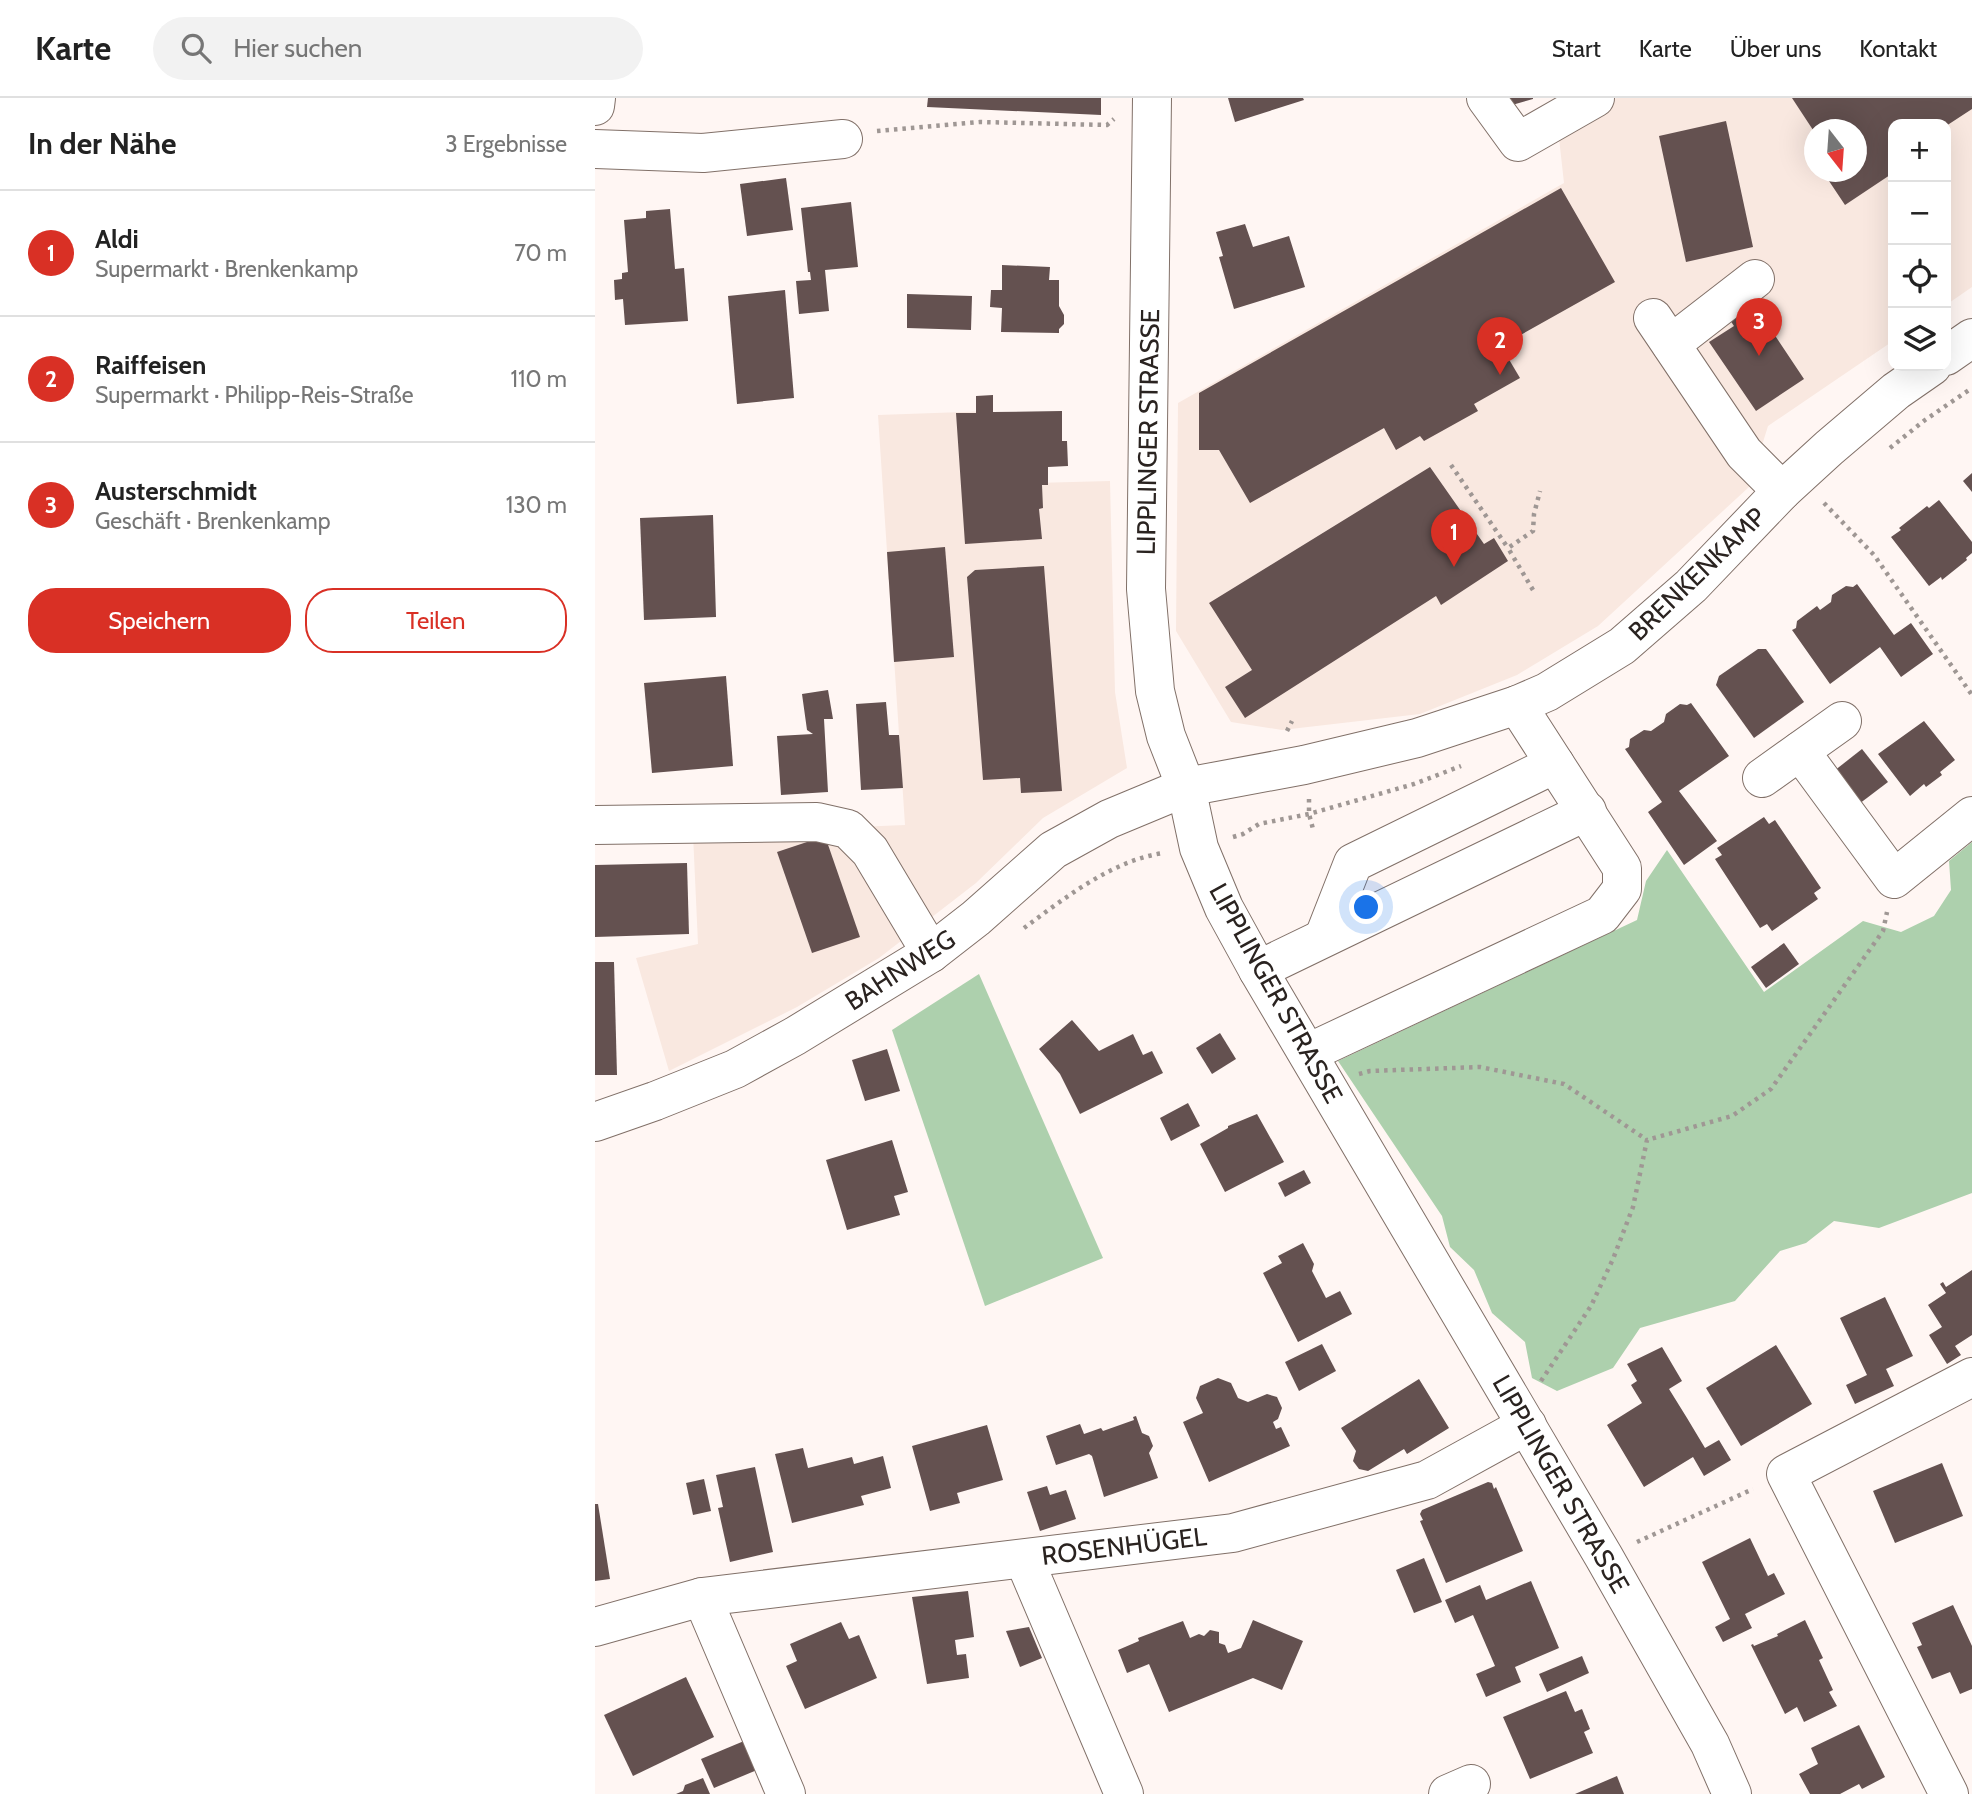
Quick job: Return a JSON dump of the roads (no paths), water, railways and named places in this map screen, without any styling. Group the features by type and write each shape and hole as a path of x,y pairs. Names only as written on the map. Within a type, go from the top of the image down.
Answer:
{"street":[{"path":"595,106 596,98"},
{"name":"LIPPLINGER STRASSE","path":"1152,98 1146,589 1155,691 1166,736 1186,788 1199,848 1224,908 1258,970 1604,1557 1710,1744 1732,1794"},
{"path":"1486,98 1518,142 1595,98"},
{"path":"595,149 703,153 843,139"},
{"path":"1755,279 1662,331 1744,453 1782,491"},
{"path":"1951,353 1972,338"},
{"name":"BRENKENKAMP","path":"1186,788 1304,765 1417,738 1517,705 1547,692 1622,646 1691,586 1782,491 1886,399 1925,371"},
{"path":"1317,1068 1602,915 1622,889 1622,868 1517,705"},
{"path":"1762,778 1842,720"},
{"path":"1800,751 1894,879 1972,816"},
{"path":"1324,937 1353,863 1555,764"},
{"name":"BAHNWEG","path":"595,1122 735,1069 795,1036 931,953 976,918 1053,850 1109,819 1186,788"},
{"path":"1258,970 1587,811"},
{"path":"595,825 817,822 848,829 870,851 931,953"},
{"path":"1949,1794 1786,1474 1972,1377"},
{"name":"ROSENHÜGEL","path":"595,1627 702,1597 1233,1532 1427,1480 1520,1413"},
{"path":"1024,1559 1124,1794"},
{"path":"702,1597 786,1794"}],"place":[{"name":"Austerschmidt","path":"1759,356"},
{"name":"Raiffeisen","path":"1500,375"},
{"name":"Aldi","path":"1454,567"}]}
